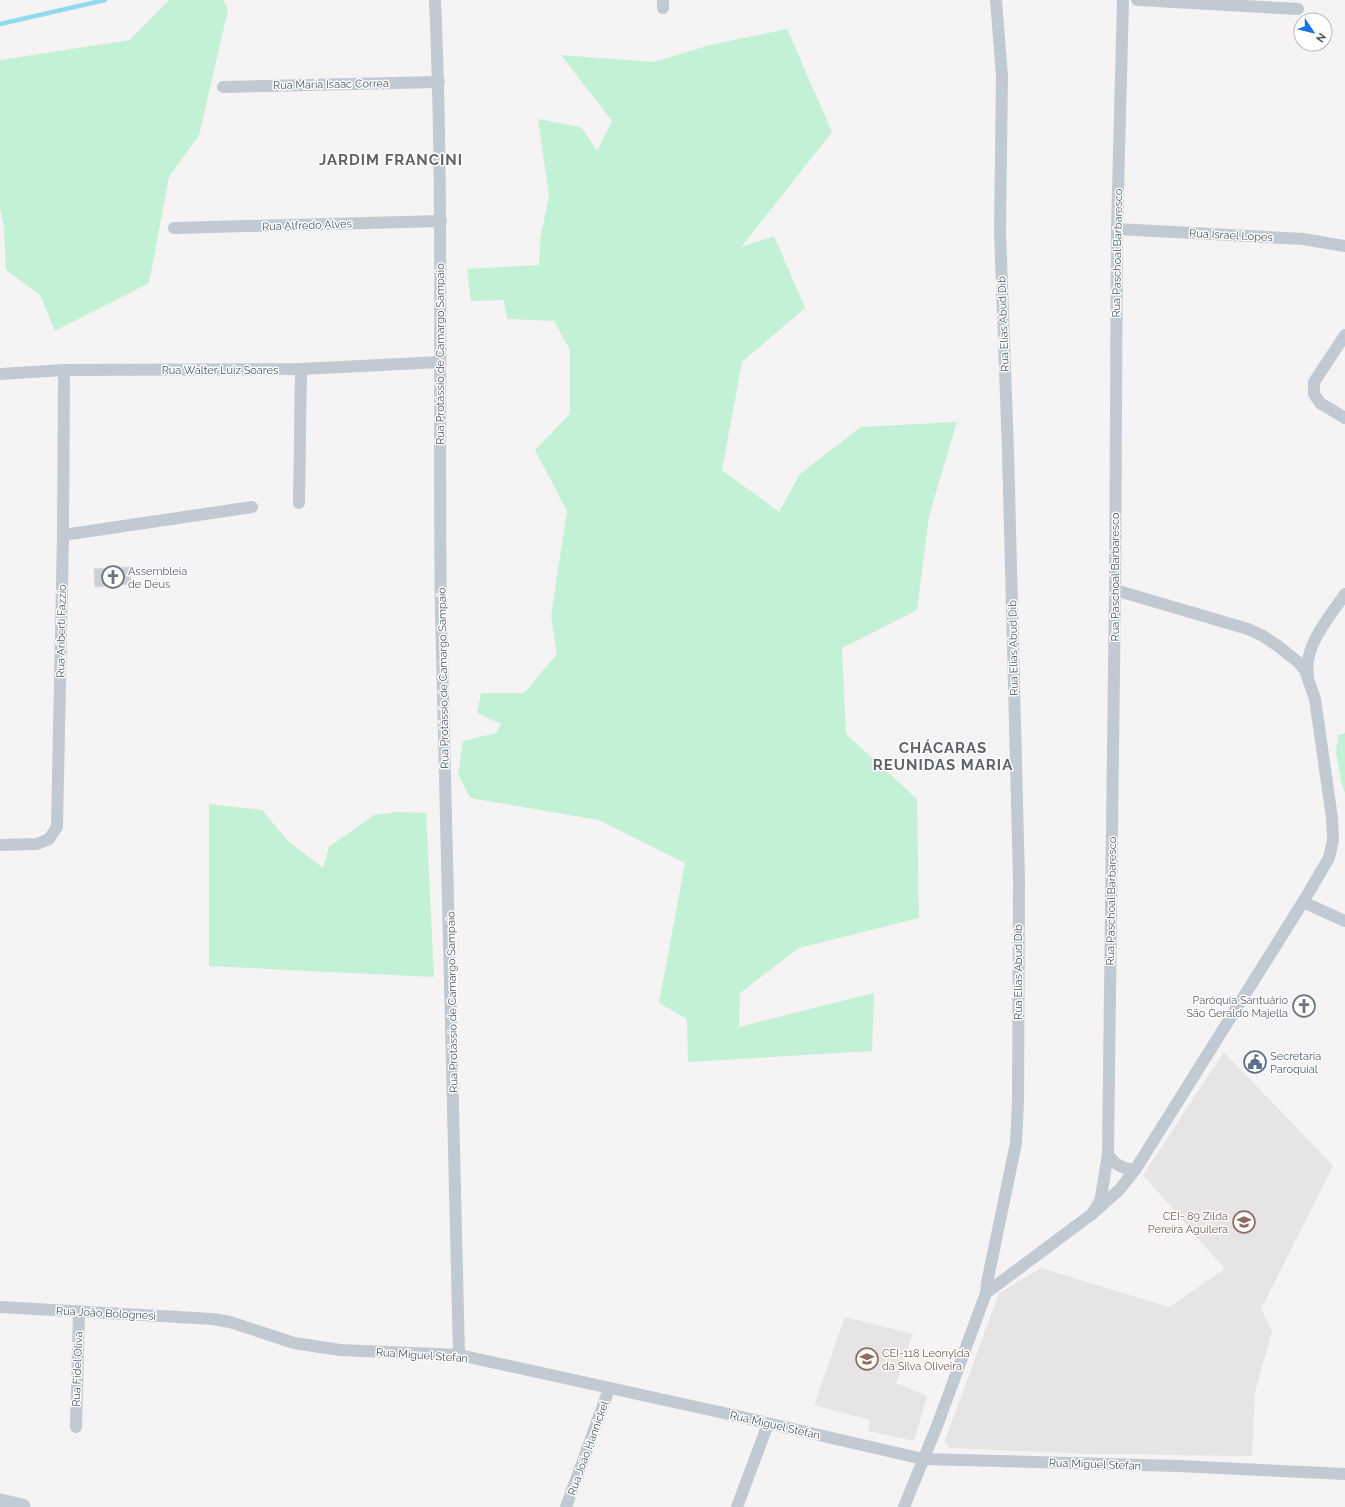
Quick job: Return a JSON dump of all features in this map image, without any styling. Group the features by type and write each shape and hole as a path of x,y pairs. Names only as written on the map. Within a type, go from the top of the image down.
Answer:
{"street":[{"name":"Rua Protássio de Camargo Sampaio","path":"435,0 439,82 441,221 441,612 453,1039 459,1355"},
{"name":"Rua Elias Abud Dib","path":"904,1507 937,1426 986,1293 1016,1143 1018,1102 1019,880 1008,459 1000,231 1002,76 996,0"},
{"name":"Rua Paschoal Barbaresco","path":"1092,1214 1100,1203 1108,1154 1115,590 1117,229 1122,0"},
{"path":"1137,0 1298,9"},
{"name":"Rua Maria Isaac Correa","path":"223,87 439,82"},
{"name":"Rua Alfredo Alves","path":"174,228 441,221"},
{"name":"Rua Israel Lopes","path":"1117,229 1303,239 1345,246"},
{"path":"1345,335 1314,382 1314,394 1320,403 1345,418"},
{"name":"Rua Walter Luiz Soares","path":"0,374 64,370 301,369 440,362"},
{"path":"299,503 301,369"},
{"name":"Rua Ariberti Fazzio","path":"0,845 37,844 49,839 57,827 63,535 64,370"},
{"path":"63,535 252,507"},
{"path":"986,1293 1092,1214 1118,1190 1135,1170 1303,902 1329,858 1333,840 1332,818 1315,699 1305,670 1293,658 1263,636 1248,629 1115,590"},
{"path":"1308,677 1307,662 1313,644 1345,594"},
{"path":"1293,658 1320,633"},
{"path":"1303,902 1345,921"},
{"path":"1108,1154 1112,1162 1119,1166 1135,1170"},
{"name":"Rua João Bolognesi","path":"0,1307 212,1319"},
{"name":"Rua Fidel Oliva","path":"76,1427 79,1311"},
{"name":"Rua Miguel Stefan","path":"212,1319 230,1322 294,1342 340,1350 459,1355 923,1459 1178,1466 1345,1474"},
{"name":"Rua João Hannickel","path":"566,1507 609,1389"},
{"path":"737,1507 768,1424"},
{"path":"0,1502 22,1507"}],"shaded area":[{"path":"1224,1052 1333,1166 1261,1309 1272,1331 1255,1392 1252,1456 1091,1454 950,1448 945,1441 999,1293 1041,1268 1169,1307 1225,1269 1143,1175"},
{"name":"CEI-118 Leonylda da Silva Oliveira","path":"845,1317 913,1334 896,1383 927,1396 914,1441 868,1431 870,1420 814,1405"}],"green space":[{"path":"169,0 223,0 228,10 199,135 169,177 149,283 55,331 40,295 6,270 4,226 0,209 0,60 130,40"},
{"path":"787,29 832,132 741,247 774,236 805,308 742,362 722,470 779,512 800,474 861,427 957,422 929,516 917,610 842,648 846,734 917,799 919,918 799,948 740,993 739,1027 874,993 872,1051 688,1062 687,1019 659,1003 685,863 599,820 470,798 458,774 463,741 496,733 501,724 477,713 481,693 524,693 557,654 551,616 567,511 535,450 570,414 570,350 554,321 507,319 504,300 471,301 467,269 539,265 540,241 549,195 538,119 581,127 597,151 612,121 561,55 654,62 710,45"},
{"path":"1345,733 1345,793 1336,753 1338,735"},
{"path":"209,804 262,810 289,842 323,868 329,847 374,815 398,812 426,813 434,977 209,966"}],"building":[{"name":"Assembleia de Deus","path":"130,567 131,584 95,587 94,569"}],"waterway":[{"path":"0,24 105,0"}],"place":[{"name":"Assembleia de Deus","path":"113,577"},
{"name":"Paróquia Santuário São Geraldo Majella","path":"1304,1006"},
{"name":"Secretaria Paroquial","path":"1255,1062"},
{"name":"CEI- 89 Zilda Pereira Aguilera","path":"1244,1222"},
{"name":"CEI-118 Leonylda da Silva Oliveira","path":"867,1359"}],"district":[{"name":"JARDIM FRANCINI","path":"391,160"},
{"name":"CHÁCARAS REUNIDAS MARIA","path":"943,756"}]}
